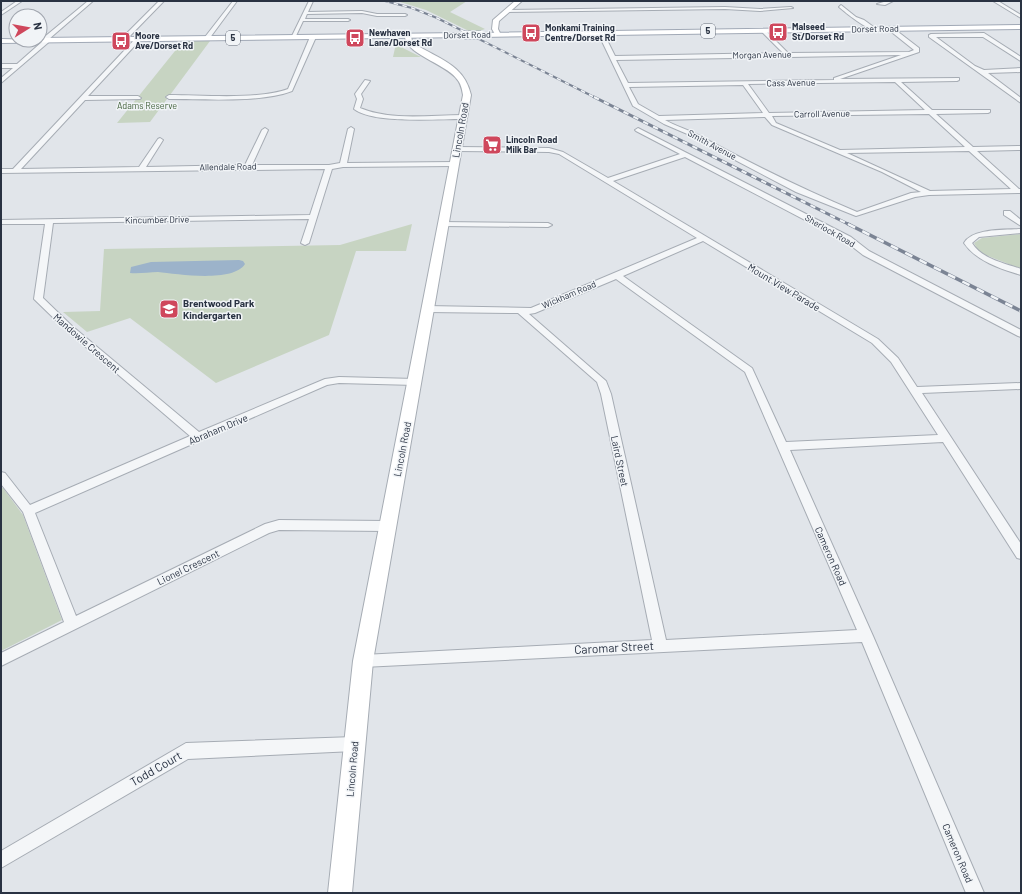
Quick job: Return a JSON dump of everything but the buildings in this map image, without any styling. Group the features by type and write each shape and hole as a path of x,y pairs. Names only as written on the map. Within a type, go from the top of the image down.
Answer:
{"main road":[{"path":"499,33 500,17 519,1"},
{"name":"Dorset Road","path":"48,40 482,35 499,33 1021,28"},
{"name":"Lincoln Road","path":"340,893 363,661 467,95 461,78 450,68 412,46 408,41 408,36"}],"street":[{"path":"1,14 20,1"},
{"path":"48,38 91,1"},
{"path":"124,40 162,1"},
{"path":"207,38 235,1"},
{"path":"293,37 311,1"},
{"path":"995,1 1021,17"},
{"path":"878,4 891,3"},
{"path":"356,6 358,12"},
{"path":"841,6 854,18 862,21 873,29"},
{"path":"506,11 725,8 760,10 791,8"},
{"path":"306,13 358,12 377,16 405,15"},
{"path":"302,20 348,20"},
{"path":"837,82 836,79 917,51 917,49 891,29"},
{"path":"764,30 787,55"},
{"name":"Smith Avenue","path":"601,33 635,105 657,118 694,135 720,150 799,190 849,212 862,213 914,195 929,193"},
{"path":"1021,59 984,35 968,34 931,36 1021,100"},
{"path":"169,97 270,96 284,94 290,90 313,37"},
{"path":"15,171 138,39"},
{"path":"1,81 38,48"},
{"name":"Morgan Avenue","path":"613,58 911,54"},
{"path":"1,66 19,66"},
{"path":"983,72 1021,70"},
{"name":"Cass Avenue","path":"625,85 957,79"},
{"path":"367,81 358,94 360,99 357,109 362,112 393,117 462,117"},
{"path":"897,81 1019,191"},
{"path":"745,84 774,124 890,174 929,193 986,193 1019,191"},
{"path":"1010,92 1021,92"},
{"path":"84,98 138,98"},
{"name":"Carroll Avenue","path":"657,118 930,111 988,111"},
{"path":"343,165 351,129"},
{"path":"248,167 265,130"},
{"name":"Sherlock Road","path":"638,130 848,239 866,253 1021,334"},
{"path":"141,169 160,140"},
{"path":"838,151 1021,148"},
{"name":"Mount View Parade","path":"457,149 556,151 875,341 895,360 1021,554"},
{"path":"606,181 685,154"},
{"name":"Allendale Road","path":"1,171 454,164"},
{"path":"305,243 329,167"},
{"path":"1007,213 1021,224"},
{"name":"Kincumber Drive","path":"1,222 313,217"},
{"name":"Mandowie Crescent","path":"49,222 38,299 69,328 198,437"},
{"path":"444,224 548,225"},
{"path":"1021,231 977,236 970,239 968,243 971,249 978,254 1021,272"},
{"name":"Wickham Road","path":"427,309 532,311 704,238"},
{"name":"Cameron Road","path":"616,275 750,370 866,636 975,893"},
{"name":"Laird Street","path":"520,311 601,381 606,394 660,646"},
{"name":"Abraham Drive","path":"28,511 325,382 339,380 415,382"},
{"path":"914,390 1021,386"},
{"path":"783,446 946,438"},
{"path":"3,480 28,511 72,624"},
{"name":"Lionel Crescent","path":"1,660 265,529 279,525 387,526"},
{"name":"Caromar Street","path":"363,661 866,636"},
{"name":"Todd Court","path":"1,860 186,751 354,744"}],"green space":[{"path":"397,1 467,1 450,12 485,29 473,33 426,10"},
{"path":"397,39 399,46 421,57 393,57"},
{"name":"Adams Reserve","path":"183,41 210,41 150,122 117,123"},
{"path":"412,224 406,251 356,251 329,335 216,383 130,318 87,332 63,312 100,311 104,249 340,245"},
{"path":"1021,234 1021,269 983,254 978,250 974,243 982,238"},
{"path":"1,488 3,488 23,515 62,620 1,651"}],"water":[{"path":"243,261 245,264 239,270 229,274 204,276 158,272 130,273 131,267 151,262"}],"railway":[{"path":"385,1 412,8 437,18 596,98"},
{"path":"596,98 848,224"},
{"path":"848,224 1021,311"}],"place":[{"name":"Malseed St/Dorset Rd","path":"778,32"},
{"name":"Monkami Training Centre/Dorset Rd","path":"531,33"},
{"name":"Newhaven Lane/Dorset Rd","path":"355,38"},
{"name":"Moore Ave/Dorset Rd","path":"121,41"},
{"name":"Lincoln Road Milk Bar","path":"492,145"},
{"name":"Brentwood Park Kindergarten","path":"169,309"}]}
